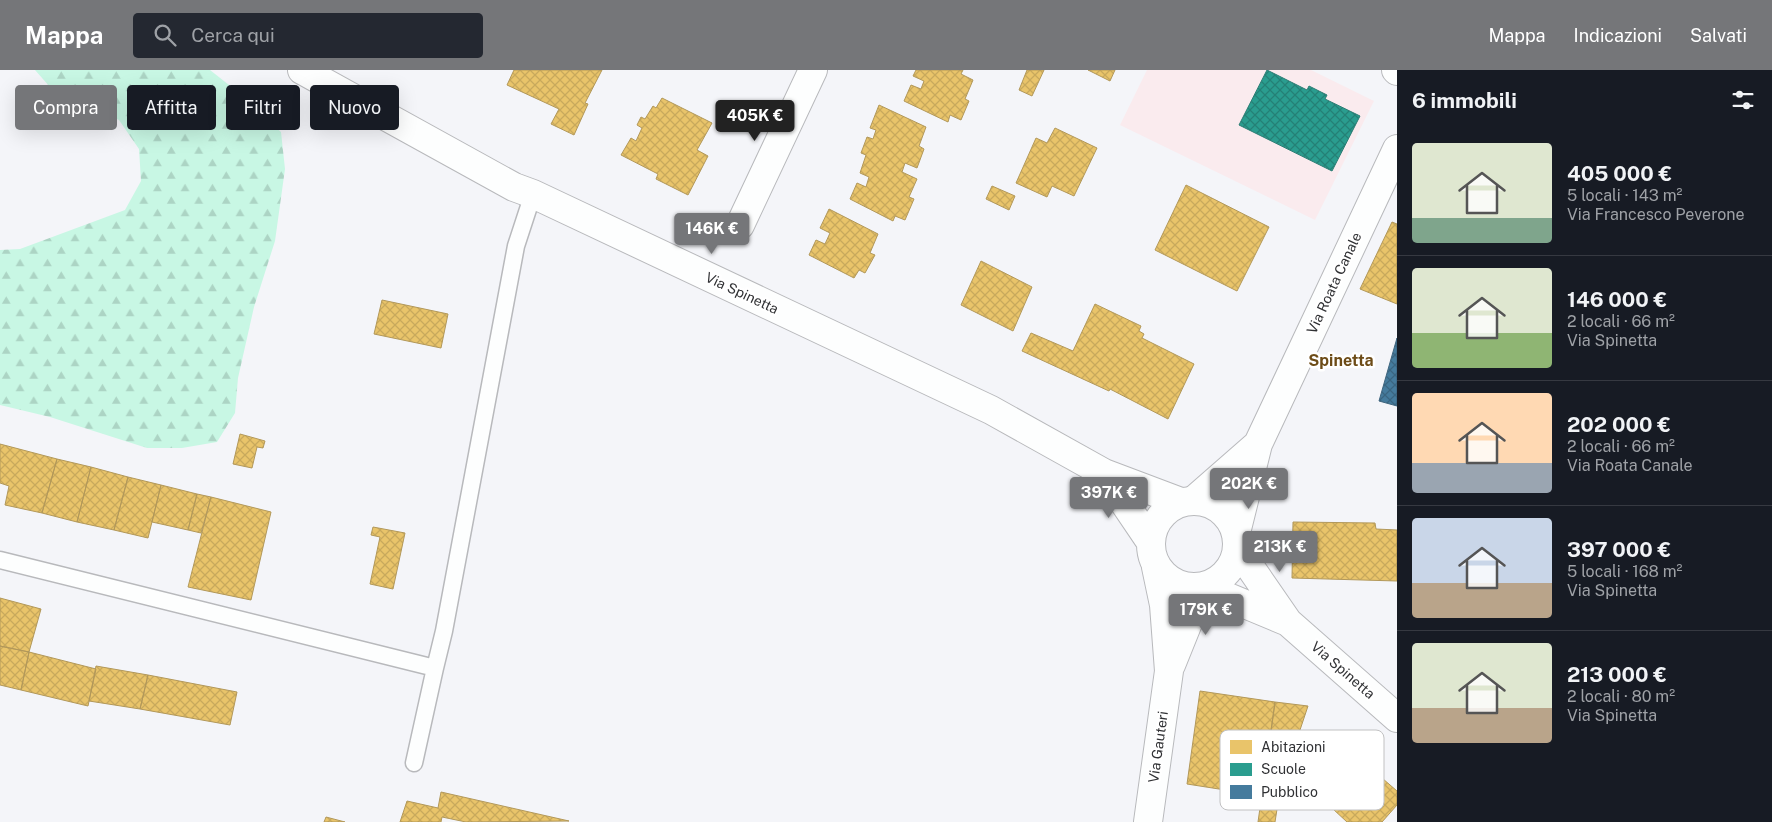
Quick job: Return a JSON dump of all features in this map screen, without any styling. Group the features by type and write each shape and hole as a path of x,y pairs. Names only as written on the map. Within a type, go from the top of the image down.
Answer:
{"main road":[{"name":"Via Spinetta","path":"302,70 514,187 533,194 991,410 1104,473 1188,501"},
{"path":"740,225 805,73"},
{"name":"Via Roata Canale","path":"1237,540 1258,444 1397,149"},
{"name":"Via Roata Canale","path":"1188,501 1258,444"},
{"name":"Via Spinetta","path":"1104,473 1153,554"},
{"path":"1188,501 1208,503 1221,510 1230,520 1237,540 1234,561 1227,573 1216,581 1200,587 1177,584 1165,577 1153,554 1153,528 1159,516 1169,508 1188,501"},
{"name":"Via Spinetta","path":"1237,540 1288,622 1397,718"},
{"name":"Via Gauteri","path":"1148,822 1169,671 1164,605 1153,554"},
{"name":"Via Spinetta","path":"1200,587 1288,622"},
{"name":"Via Gauteri","path":"1169,671 1194,608 1200,587"}],"lane":[{"path":"414,764 444,631 516,246 533,194"},
{"path":"0,560 435,668"}],"shaded area":[{"path":"1147,70 1311,70 1374,101 1315,220 1120,125"}],"green space":[{"path":"35,70 210,70 229,85 226,85 226,130 279,130 281,132 285,169 275,241 254,307 238,378 235,413 217,442 182,448 147,448 50,417 0,405 0,250 20,249 125,210 141,181 139,149 117,119 117,85 48,85"}],"building: Abitazioni":[{"path":"514,70 602,70 585,103 588,104 574,135 551,124 559,109 507,85"},
{"path":"916,70 963,70 961,74 973,80 965,99 969,101 961,120 950,115 948,122 904,101 911,85 921,89 924,81 913,76"},
{"path":"1027,70 1044,70 1032,96 1019,90"},
{"path":"1088,70 1115,70 1110,81"},
{"path":"662,98 712,123 697,150 708,156 688,195 656,179 658,174 621,155 631,138 636,141 642,128 637,125 641,117 645,119 653,106 656,108"},
{"path":"879,105 926,127 919,146 924,149 917,168 905,163 902,172 917,179 909,197 914,199 905,220 895,216 893,221 850,199 857,183 866,187 869,177 860,173 866,155 861,153 867,137 873,139 876,130 870,128"},
{"path":"1055,128 1097,148 1074,196 1052,186 1047,197 1016,183 1036,138 1047,143"},
{"path":"1186,185 1269,227 1237,291 1155,250"},
{"path":"992,186 1015,196 1009,210 986,199"},
{"path":"829,209 878,234 870,253 875,255 865,273 859,270 854,278 809,255 816,240 825,244 830,233 820,228"},
{"path":"1392,222 1397,224 1397,304 1360,289"},
{"path":"981,261 1032,287 1013,331 961,305"},
{"path":"382,300 448,314 441,348 374,334"},
{"path":"1095,304 1141,326 1139,331 1144,334 1142,338 1194,364 1168,419 1110,389 1109,391 1022,351 1031,333 1073,351"},
{"path":"240,434 265,441 263,448 257,447 252,468 233,464"},
{"path":"0,444 57,459 42,513 5,505 9,486 0,483"},
{"path":"57,459 91,467 77,522 42,513"},
{"path":"91,467 128,477 114,530 77,522"},
{"path":"128,477 161,485 148,538 114,530"},
{"path":"161,485 197,494 188,530 152,522"},
{"path":"197,494 211,497 201,533 188,530"},
{"path":"211,497 271,512 251,600 188,587"},
{"path":"1293,522 1375,523 1376,529 1397,530 1397,581 1292,578"},
{"path":"373,527 405,533 393,589 370,584 380,537 371,535"},
{"path":"0,598 41,609 29,652 0,646"},
{"path":"0,646 29,652 21,690 0,685"},
{"path":"29,652 96,669 88,706 21,690"},
{"path":"96,666 148,675 140,709 89,701"},
{"path":"148,675 237,692 230,725 140,709"},
{"path":"1200,691 1275,702 1271,730 1220,730 1220,789 1187,784"},
{"path":"1275,702 1308,706 1300,730 1271,730"},
{"path":"1384,780 1397,791 1397,805 1382,822 1347,822 1334,810 1384,810"},
{"path":"441,792 569,821 466,822 442,817 441,822 400,822 407,801 438,808"},
{"path":"1260,810 1277,810 1275,822 1258,822"},
{"path":"326,817 345,822 324,822"}],"building: Scuole":[{"path":"1267,70 1307,90 1309,86 1327,95 1325,99 1360,116 1332,171 1239,125"}],"building: Pubblico":[{"path":"1397,338 1397,406 1379,401"}],"district":[{"name":"Spinetta","path":"1341,360"}]}
